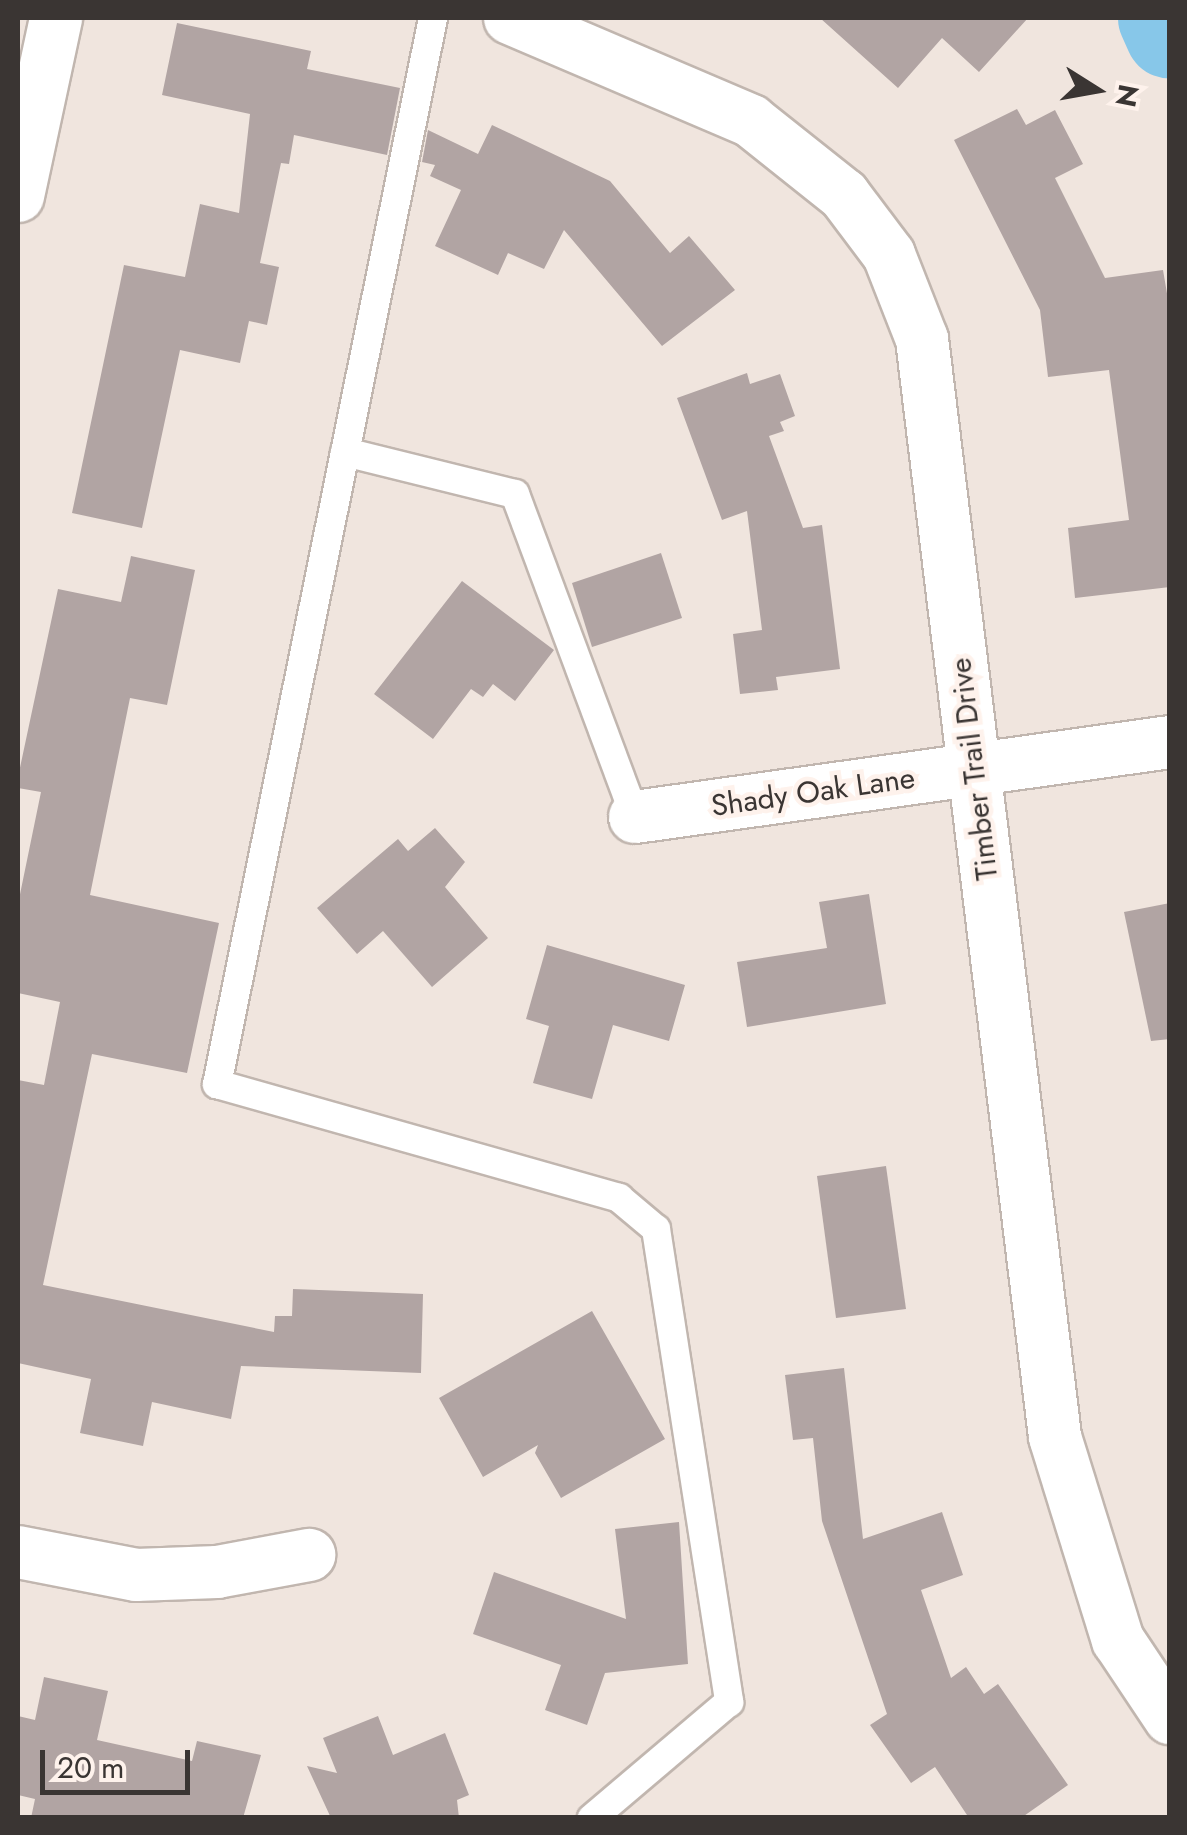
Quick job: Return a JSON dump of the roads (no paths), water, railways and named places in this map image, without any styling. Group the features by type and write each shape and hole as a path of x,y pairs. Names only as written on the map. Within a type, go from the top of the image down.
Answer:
{"street":[{"path":"18,196 56,18"},
{"name":"Timber Trail Drive","path":"510,18 750,121 844,196 889,255 922,339 1055,1437 1118,1640 1170,1718"},
{"name":"Shady Oak Lane","path":"635,817 1170,742"},
{"path":"18,1552 136,1575 217,1572 309,1555"}],"lane":[{"path":"433,18 217,1084 619,1198 656,1229 729,1702 592,1818"},
{"path":"345,452 515,494 635,817"}],"waterway":[{"path":"1163,18 1170,34"}]}
